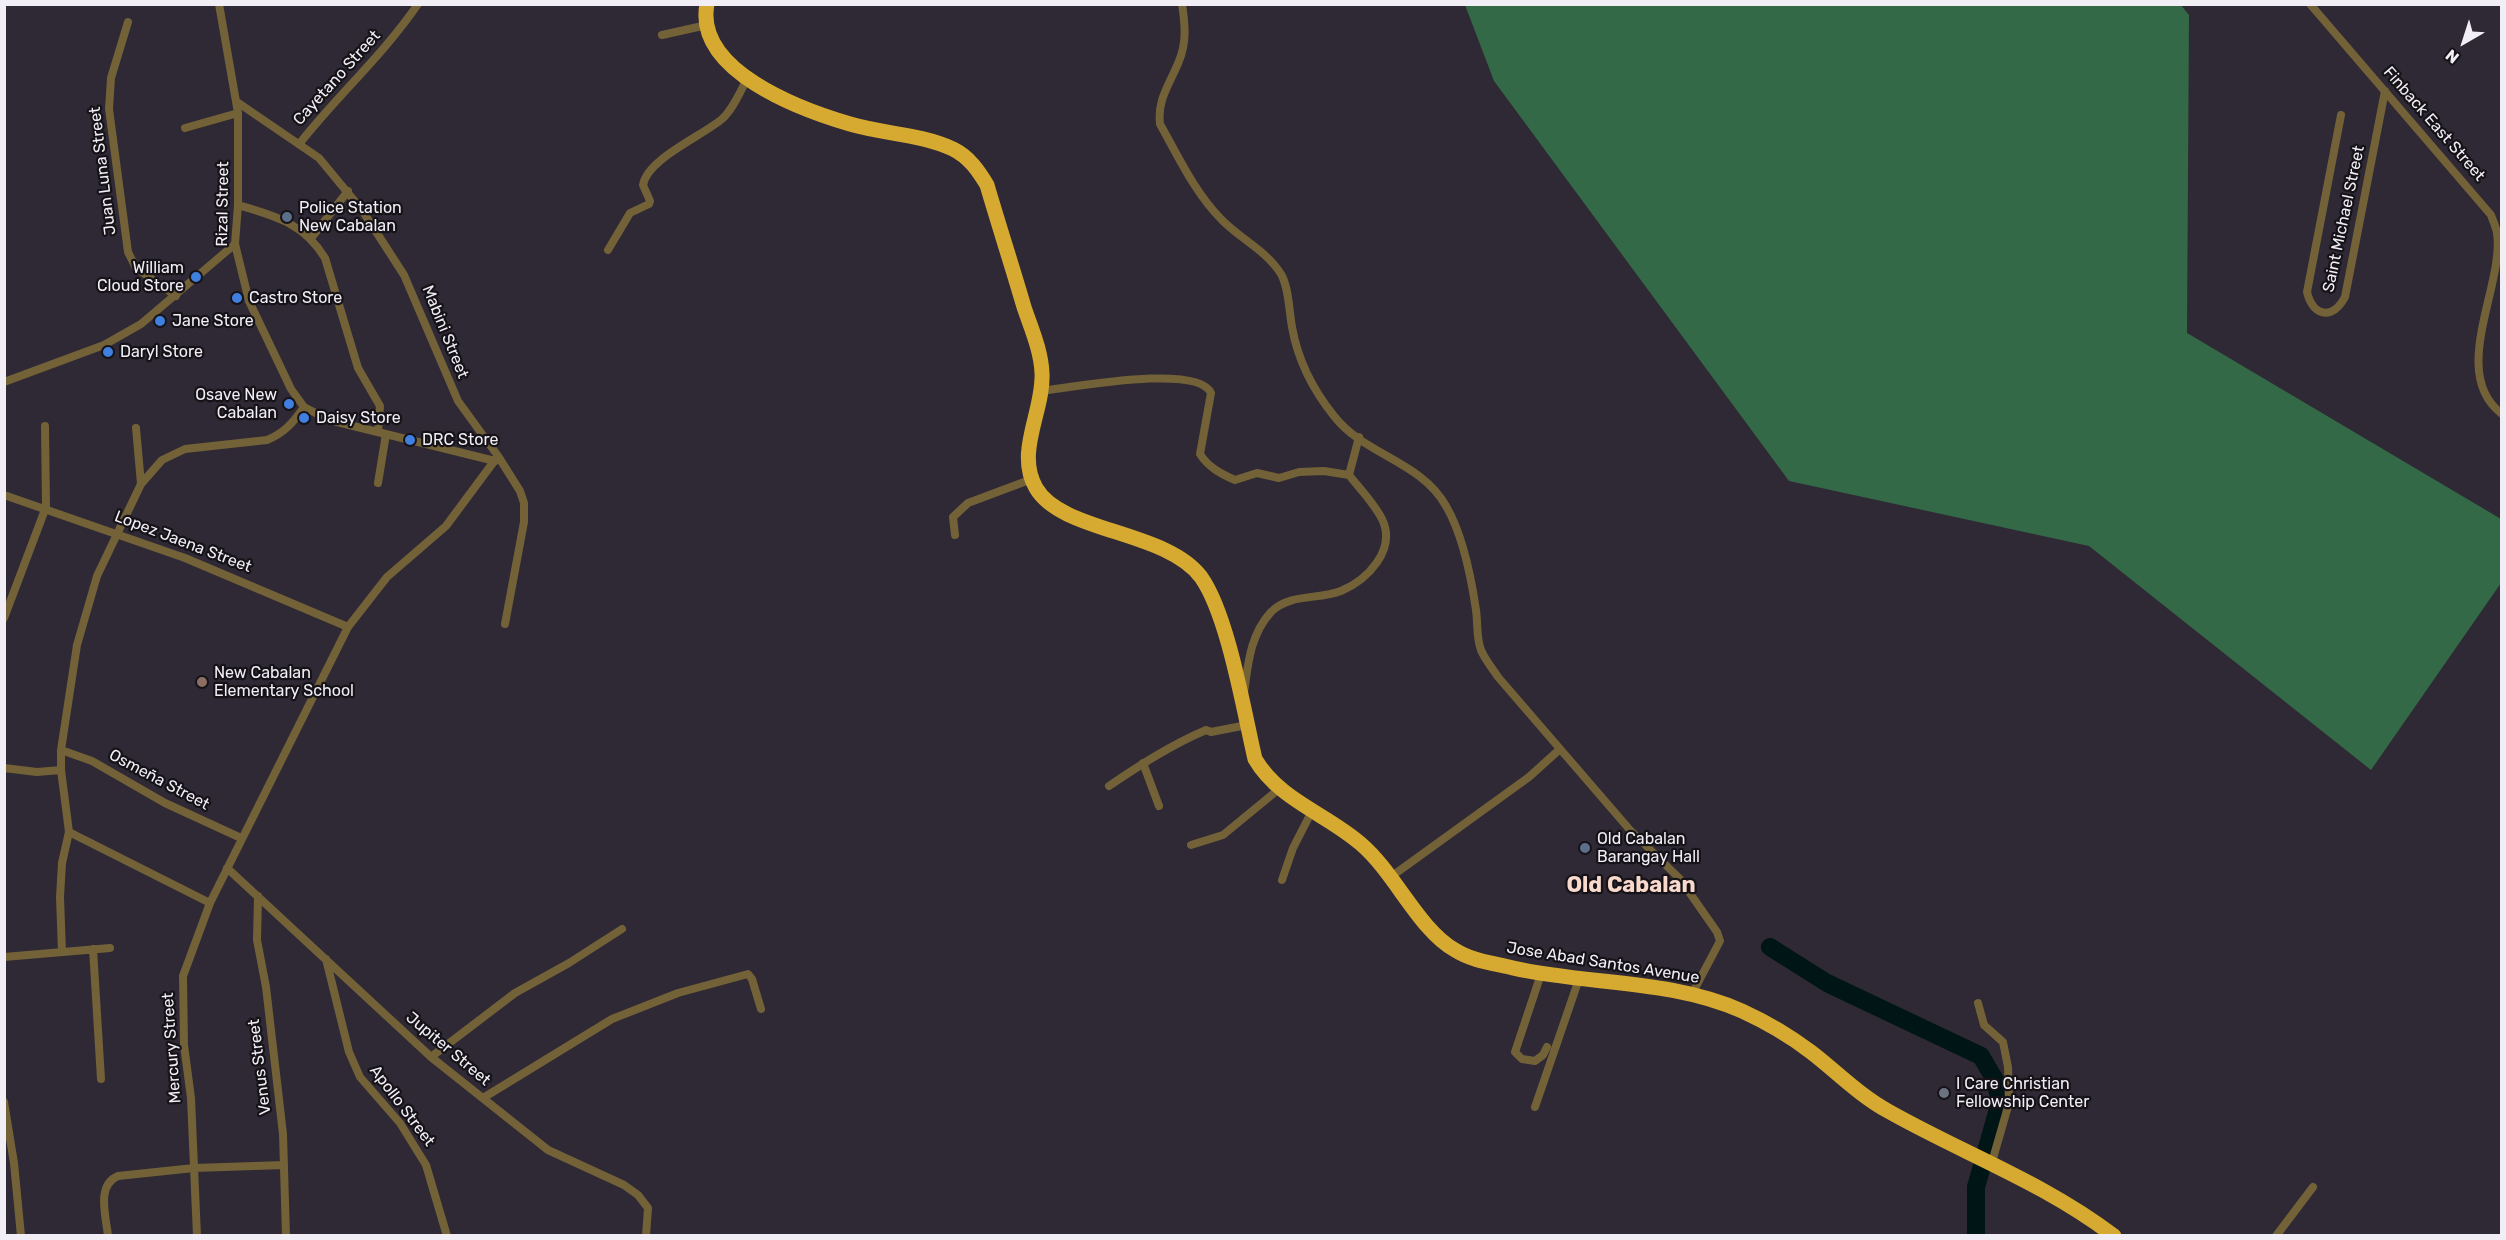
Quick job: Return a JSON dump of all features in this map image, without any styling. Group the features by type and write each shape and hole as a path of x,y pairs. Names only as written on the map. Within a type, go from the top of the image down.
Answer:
{"highway":[{"path":"707,4 707,25 713,41 733,68 747,79 770,93 850,124 926,140 953,149 968,159 987,185 1040,356 1041,391 1028,449 1032,479"},
{"name":"Jose Abad Santos Avenue","path":"1032,479 1041,495 1056,507 1174,555 1200,576 1219,615 1255,759 1280,789 1360,843 1392,876 1436,935 1453,950 1470,958 1541,974 1692,994 1741,1011 1776,1029 1813,1053 1873,1102 2059,1198 2114,1236"}],"street":[{"name":"Rizal Street","path":"219,4 238,113 238,205 235,244 242,280 261,331 303,407"},
{"name":"Cayetano Street","path":"300,143 332,103 381,54 418,4"},
{"path":"1182,4 1186,34 1180,60 1161,98 1158,110 1160,124 1205,200 1221,220 1272,261 1283,277 1293,331 1307,378 1335,418 1359,438 1408,467 1432,486 1447,506 1459,534 1482,652 1498,677 1630,831 1680,879 1717,932 1720,941 1692,994"},
{"name":"Finback East Street","path":"2310,4 2491,215 2497,234 2478,356 2480,382 2494,408 2502,414"},
{"name":"Juan Luna Street","path":"128,22 111,78 109,109 128,252 136,268 177,296"},
{"path":"662,35 707,25"},
{"path":"608,250 630,213 649,204 650,201 643,185 646,176 680,147 722,119 747,79"},
{"name":"Saint Michael Street","path":"2341,115 2307,292 2310,304 2319,311 2330,313 2339,308 2345,297 2385,91"},
{"name":"Mabini Street","path":"237,102 300,143 331,170 348,191 383,240 404,275 458,401 520,491 525,514 505,624"},
{"path":"185,128 238,113"},
{"path":"312,237 348,191"},
{"path":"238,205 293,225 312,237 325,258 358,368 380,406 382,433 378,483"},
{"path":"4,382 104,345 141,324 177,296 235,244"},
{"path":"1041,391 1154,378 1182,379 1199,383 1210,393 1200,454 1205,463 1224,476 1235,480 1257,474 1279,478 1299,472 1324,471 1349,475 1384,522 1385,537 1381,557 1362,579 1340,591 1297,598 1272,611 1258,630 1251,647 1243,706"},
{"path":"62,952 60,897 62,864 69,832 61,770 77,645 97,576 116,532 141,484 162,459 185,449 267,440 279,435 290,426 303,407 329,420 497,458"},
{"path":"4,618 46,507 45,426"},
{"path":"136,428 141,484"},
{"path":"1349,475 1359,438"},
{"name":"Mercury Street","path":"197,1236 191,1098 184,1045 183,976 210,903 348,627 387,578 446,526 497,458"},
{"path":"955,535 953,517 968,504 1032,479"},
{"name":"Lopez Jaena Street","path":"4,495 116,532 256,586 348,627"},
{"path":"1109,786 1164,749 1206,730 1211,732 1247,724"},
{"path":"1392,876 1529,777 1560,749"},
{"name":"Osmeña Street","path":"62,750 92,761 165,803 241,838"},
{"path":"1143,763 1159,806"},
{"path":"4,768 37,772 61,770"},
{"path":"1191,845 1223,835 1280,789"},
{"path":"1282,880 1293,848 1312,811"},
{"path":"69,832 210,903"},
{"name":"Jupiter Street","path":"227,868 431,1057 548,1150 624,1185 638,1195 648,1208 646,1236"},
{"name":"Venus Street","path":"258,896 257,940 283,1134 286,1236"},
{"path":"431,1057 515,993 569,963 622,929"},
{"path":"4,957 110,948"},
{"path":"93,949 101,1079"},
{"name":"Apollo Street","path":"326,958 349,1052 360,1077 400,1123 426,1165 447,1236"},
{"path":"483,1098 612,1019 678,993 748,974 752,979 761,1009"},
{"path":"1541,974 1515,1052 1522,1059 1535,1061 1543,1055 1547,1047"},
{"path":"1535,1107 1579,980"},
{"path":"1978,1003 1984,1025 2003,1042 2008,1067 2009,1103 1990,1161"},
{"path":"4,1102 14,1163 21,1236"},
{"path":"108,1236 104,1197 105,1187 111,1179 194,1168 284,1165"},
{"path":"2276,1236 2313,1186"}],"green space":[{"path":"1465,5 2181,5 2189,15 2187,333 2501,519 2501,583 2371,770 2089,546 1789,481 1494,81"}],"waterway":[{"path":"1770,947 1827,983 1981,1056 1995,1080 2000,1102 1976,1187 1976,1236"}],"place":[{"name":"Police Station New Cabalan","path":"287,217"},
{"name":"William Cloud Store","path":"196,277"},
{"name":"Castro Store","path":"237,298"},
{"name":"Jane Store","path":"160,321"},
{"name":"Daryl Store","path":"108,352"},
{"name":"Osave New Cabalan","path":"289,404"},
{"name":"Daisy Store","path":"304,418"},
{"name":"DRC Store","path":"410,440"},
{"name":"New Cabalan Elementary School","path":"202,682"},
{"name":"Old Cabalan Barangay Hall","path":"1585,848"},
{"name":"I Care Christian Fellowship Center","path":"1944,1093"}],"district":[{"name":"Old Cabalan","path":"1631,886"}]}
